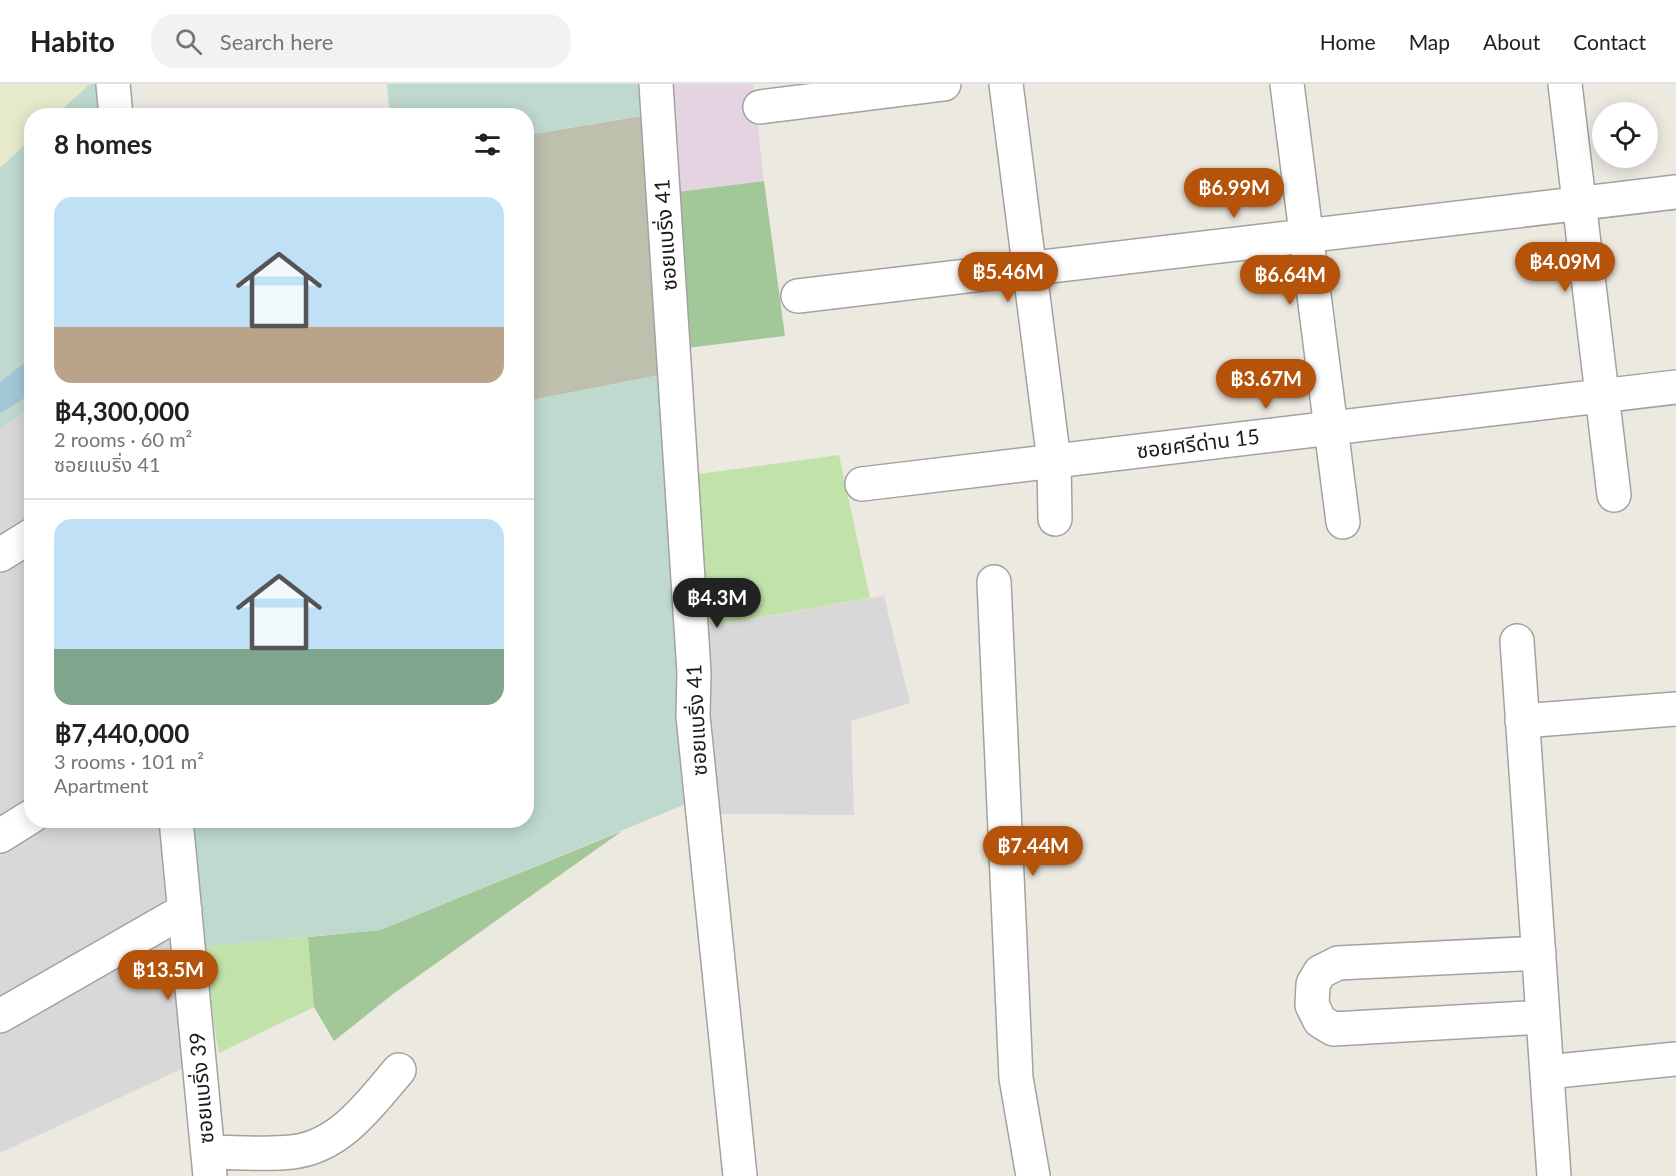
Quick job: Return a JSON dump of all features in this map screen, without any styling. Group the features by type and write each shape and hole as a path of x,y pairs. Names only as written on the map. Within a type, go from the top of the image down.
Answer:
{"street":[{"path":"113,84 115,108"},
{"name":"ซอยแบริ่ง 41","path":"656,84 694,660 693,716 740,1176"},
{"path":"760,107 944,84"},
{"path":"1006,84 1054,461 1056,519"},
{"path":"1287,84 1343,522"},
{"path":"1565,84 1614,495"},
{"path":"798,296 1676,192"},
{"name":"ซอยศรีด่าน 15","path":"862,484 1676,387"},
{"path":"0,555 24,540"},
{"path":"993,582 1016,1078 1033,1176"},
{"path":"1517,641 1554,1176"},
{"path":"1522,721 1676,709"},
{"path":"0,836 24,821"},
{"name":"ซอยแบริ่ง 39","path":"177,828 209,1164"},
{"path":"0,1016 185,910"},
{"path":"1539,953 1338,963 1320,972 1313,984 1312,1005 1320,1021 1333,1029 1543,1017"},
{"path":"1547,1072 1676,1059"},
{"path":"209,1164 292,1152 322,1143 359,1118 399,1070"}],"shaded area":[{"path":"0,84 90,84 64,108 24,108 24,146 0,168"},
{"path":"90,84 96,84 98,108 64,108"},
{"path":"387,84 638,84 641,116 534,134 534,108 389,108"},
{"path":"666,84 753,84 764,181 678,192"},
{"path":"641,116 660,375 534,400 534,134"},
{"path":"24,146 24,363 0,382 0,168"},
{"path":"660,375 686,804 380,930 200,947 192,828 534,828 534,400"},
{"path":"24,399 24,414 0,429 0,414"},
{"path":"24,414 24,828 165,828 186,1067 0,1153 0,429"},
{"path":"884,596 910,703 851,721 854,815 713,814 697,628"}],"green space":[{"path":"764,181 785,336 687,348 678,192"},
{"path":"839,455 870,598 697,628 691,475"},
{"path":"622,831 393,994 334,1041 314,1007 308,937 380,930"},
{"path":"308,937 314,1007 219,1053 200,947"}],"water":[{"path":"24,363 24,399 0,414 0,382"}]}
